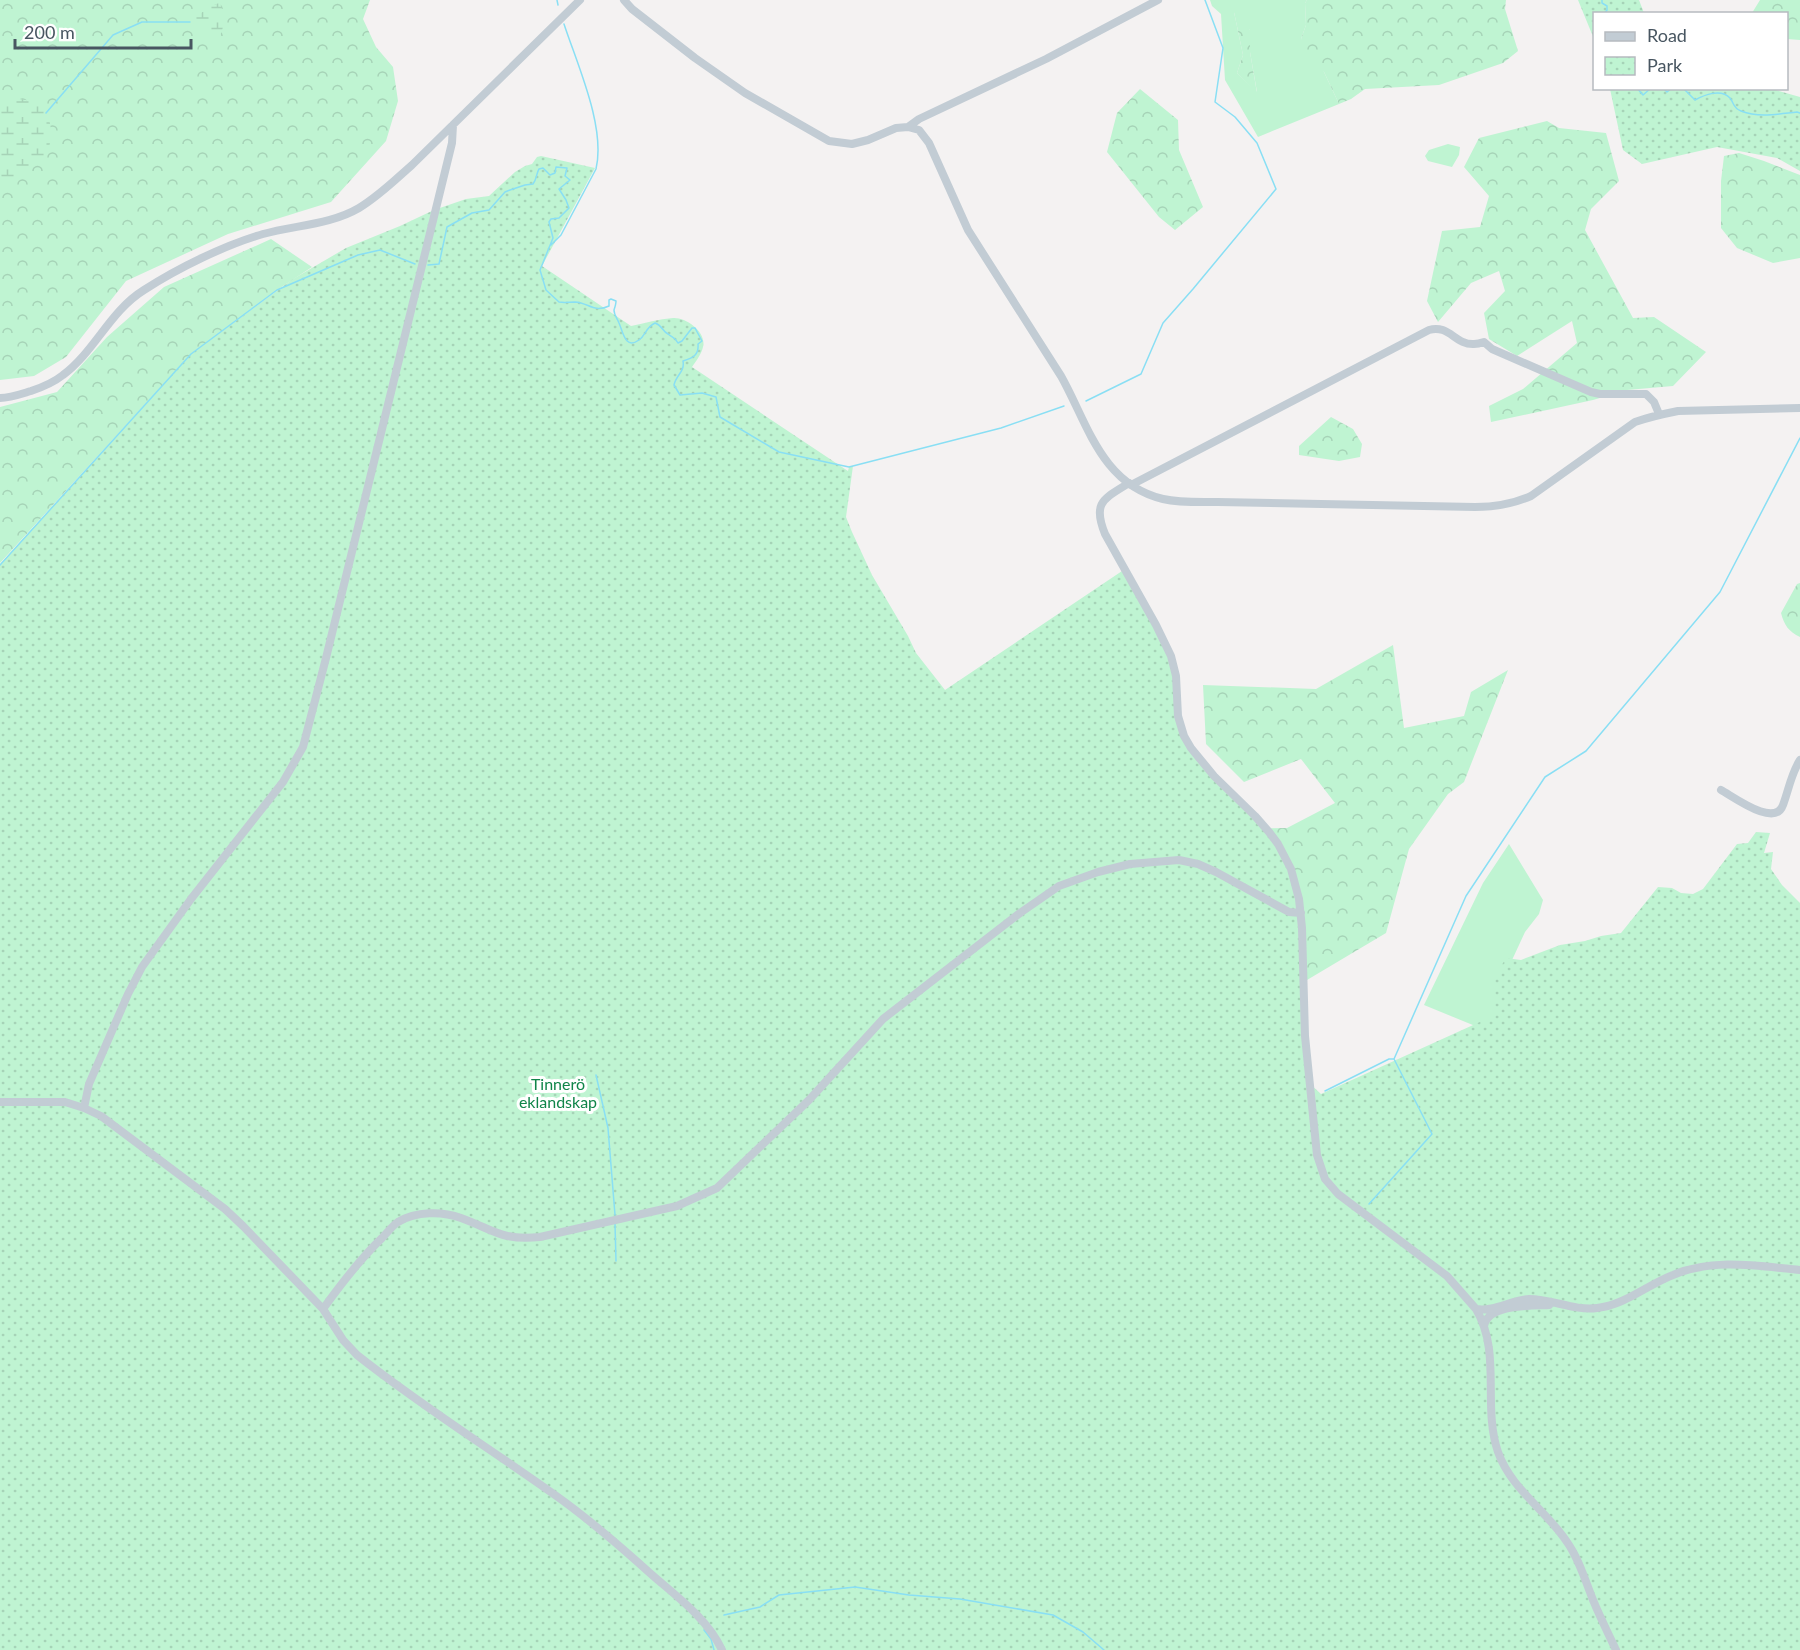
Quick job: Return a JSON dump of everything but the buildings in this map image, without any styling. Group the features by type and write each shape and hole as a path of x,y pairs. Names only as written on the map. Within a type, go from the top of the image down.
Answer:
{"street":[{"path":"0,398 20,395 49,384 64,374 80,360 118,311 134,296 159,281 209,255 249,238 335,219 358,208 390,185 580,0"},
{"path":"624,0 632,9 695,58 745,93 829,141 852,144 896,128 908,127 919,130 924,135 969,230 1061,376 1093,442 1110,466 1130,484 1155,496 1177,501 1494,506 1520,501 1531,496 1635,422 1659,414 1678,411 1800,408"},
{"path":"908,127 919,119 1046,59 1158,0"},
{"path":"84,1108 89,1084 142,967 191,899 283,782 303,747 452,143 453,125"},
{"path":"1616,1650 1569,1545 1556,1526 1517,1486 1498,1453 1493,1429 1491,1357 1484,1326 1476,1309 1447,1276 1338,1194 1325,1179 1316,1144 1305,1036 1303,941 1296,884 1278,844 1255,816 1197,757 1180,726 1176,676 1169,650 1105,534 1099,519 1099,508 1110,495 1130,484 1428,330 1437,328 1465,342 1475,344 1484,342 1492,349 1591,392 1646,394 1654,402 1659,414"},
{"path":"1721,790 1765,813 1778,812 1782,808 1791,778 1800,759"},
{"path":"323,1310 339,1286 368,1251 398,1222 411,1217 440,1213 463,1218 502,1236 540,1237 677,1206 717,1188 809,1100 883,1019 1011,920 1059,886 1098,872 1130,864 1179,860 1198,864 1288,912 1301,913"},
{"path":"0,1102 64,1102 101,1116 225,1209 323,1310 343,1340 357,1355 581,1514 698,1616 716,1638 722,1650"},
{"path":"1476,1309 1487,1310 1528,1299 1587,1309 1609,1306 1673,1274 1702,1267 1734,1264 1800,1270"},
{"path":"1484,1326 1487,1318 1497,1312 1523,1305 1556,1304"}],"green space":[{"path":"0,0 370,0 363,19 376,47 393,67 398,101 386,141 331,202 228,234 126,281 66,357 34,376 0,380"},
{"path":"1210,0 1307,0 1305,3 1306,25 1301,39 1324,72 1339,104 1258,137 1225,80 1221,14 1212,6","holes":["1234,12 1250,30 1250,52 1257,92 1237,73 1243,55"]},
{"path":"1307,0 1506,0 1505,9 1518,51 1503,63 1439,85 1365,89 1339,104 1324,72 1303,59 1301,39 1306,25 1305,3"},
{"path":"1578,0 1639,0 1644,12 1593,12 1593,37"},
{"path":"1760,0 1800,0 1800,40 1788,39 1788,12 1753,12"},
{"path":"220,3 223,25 219,38 212,39 190,22 210,6"},
{"path":"1234,12 1241,12 1250,30 1250,52 1257,93 1237,73 1243,55"},
{"path":"1140,89 1178,120 1179,150 1203,207 1175,230 1159,217 1107,152 1117,113"},
{"path":"1610,90 1776,90 1800,97 1800,171 1777,158 1717,147 1642,164 1623,150"},
{"path":"12,98 30,101 41,107 49,120 51,136 48,151 41,161 28,171 8,181 0,176 0,104"},
{"path":"1547,121 1559,128 1606,133 1619,181 1591,209 1585,230 1633,318 1654,317 1706,352 1673,386 1627,390 1593,400 1491,422 1489,406 1523,389 1577,343 1572,321 1517,356 1489,339 1484,313 1505,291 1499,271 1471,283 1438,322 1427,301 1442,231 1480,227 1489,196 1464,167 1479,138"},
{"path":"1448,144 1460,147 1459,155 1452,167 1428,161 1425,156 1429,150"},
{"path":"1739,153 1800,175 1800,258 1773,263 1737,248 1721,228 1721,181 1724,156"},
{"name":"Tinnerö eklandskap","path":"537,157 595,168 542,266 631,326 678,318 694,326 702,336 703,347 692,367 848,471 849,467 853,466 846,517 852,532 872,575 916,653 945,690 1125,569 1169,651 1177,708 1190,746 1248,808 1287,861 1298,901 1309,1083 1321,1094 1493,1016 1494,978 1506,958 1521,960 1560,945 1621,933 1658,887 1693,894 1703,889 1737,844 1748,843 1756,832 1770,833 1764,853 1773,852 1771,869 1782,885 1800,903 1800,1650 0,1650 0,564 191,354 293,279 346,248 434,210 466,199 489,196 515,172 532,164"},
{"path":"271,239 312,267 191,354 0,563 0,407 57,392 107,337 164,287"},
{"path":"1331,417 1353,429 1362,444 1360,457 1339,461 1299,455 1299,446"},
{"path":"1800,583 1800,637 1788,628 1781,613 1797,584"},
{"path":"1393,645 1404,728 1464,716 1471,692 1508,670 1464,782 1448,794 1409,849 1386,933 1307,980 1290,901 1238,829 1287,828 1335,803 1301,759 1244,782 1206,744 1203,685 1316,689"},
{"path":"1509,844 1543,900 1539,914 1525,932 1500,986 1541,1053 1424,1005 1483,883"}],"waterway":[{"path":"557,0 558,5"},
{"path":"1086,401 1141,374 1163,323 1276,189 1257,143 1235,117 1215,102 1223,48 1205,0"},
{"path":"1602,0 1602,3 1607,6 1606,12"},
{"path":"46,113 113,35 142,22 190,22"},
{"path":"551,245 561,235 596,169 598,152 594,115 589,96 564,24"},
{"path":"1639,90 1643,95 1649,90"},
{"path":"1665,90 1667,92 1670,90"},
{"path":"1685,90 1695,100 1712,93 1722,93 1730,98 1736,108 1748,113 1762,115 1800,113"},
{"path":"428,265 439,264 447,227 472,213 489,210 505,192 533,184 539,169 543,168 550,175 555,173 556,167 567,168 565,176 570,180 559,189 569,208 559,218 551,219 549,222 553,238 540,270 546,290 559,302 575,302 595,308 609,306 611,299 616,301 614,313 625,339 631,343 639,340 655,323 678,343 692,328 695,328 702,341 698,344 695,356 683,361 683,368 674,385 680,395 702,393 716,397 720,417 779,452 849,467 1001,428 1064,406"},
{"path":"0,565 191,354 277,290 358,255 380,250 415,264"},
{"path":"1369,1204 1432,1134 1394,1059 1466,896 1545,777 1586,751 1720,592 1800,438"},
{"path":"1325,1091 1389,1059 1394,1059"},
{"path":"596,1075 608,1128 615,1215"},
{"path":"615,1224 616,1261"},
{"path":"724,1615 760,1607 779,1595 855,1587 909,1595 960,1599 1053,1615 1083,1632 1104,1650"},
{"path":"704,1630 711,1639 714,1650"}]}
